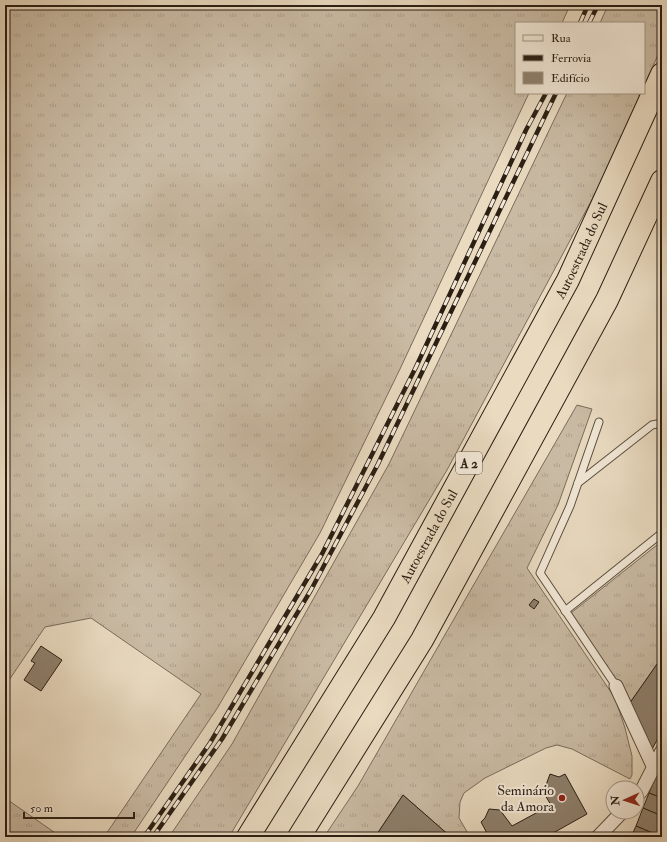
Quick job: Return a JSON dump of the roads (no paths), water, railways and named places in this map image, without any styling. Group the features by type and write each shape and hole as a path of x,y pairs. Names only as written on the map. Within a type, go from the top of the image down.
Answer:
{"highway":[{"name":"Autoestrada do Sul","path":"248,837 384,618 564,287 662,74"},
{"path":"300,837 422,640 607,300 662,181"}],"street":[{"path":"616,686 654,768"},
{"path":"645,784 662,751"},
{"path":"598,837 614,820"}],"lane":[{"path":"599,422 570,506 540,573 616,686"},
{"path":"578,483 652,425 662,423"},
{"path":"565,611 662,533"}],"railway":[{"path":"580,22 588,5"},
{"path":"590,22 598,5"},
{"path":"144,837 210,743 322,554 416,367 526,130 545,94"},
{"path":"153,837 222,739 311,590 378,464 556,94"}],"place":[{"name":"Seminário da Amora","path":"562,798"}]}
